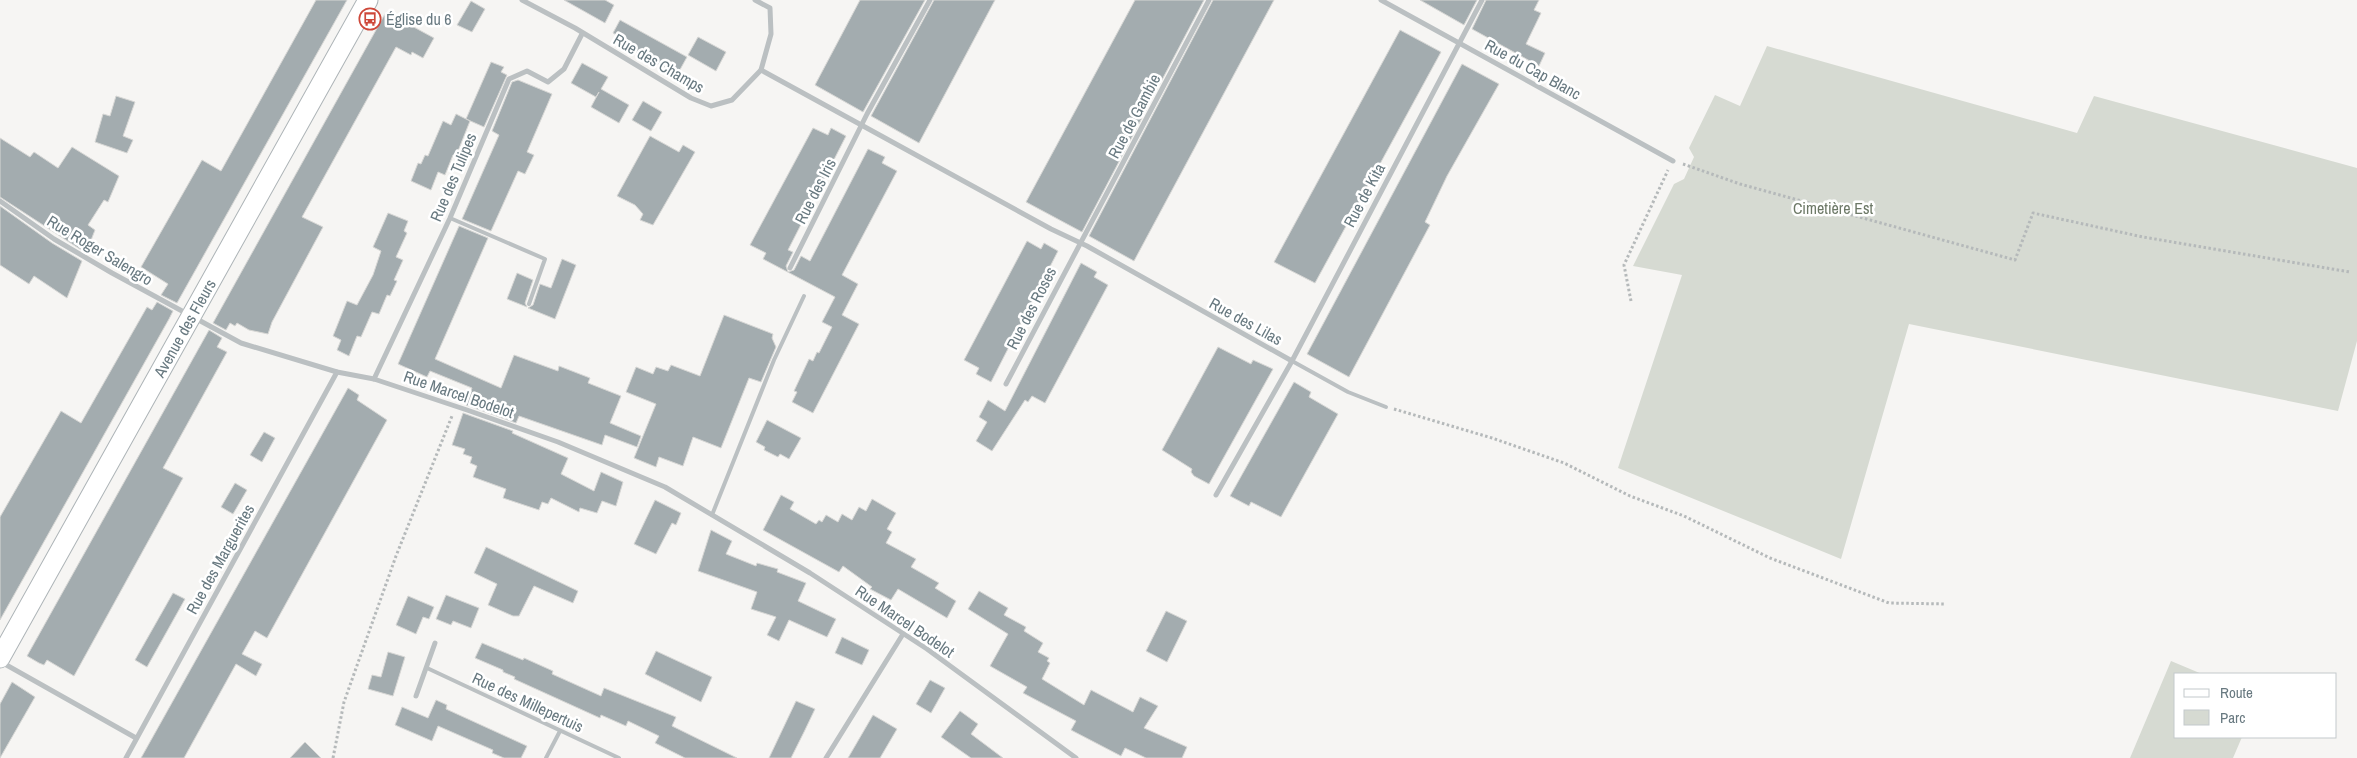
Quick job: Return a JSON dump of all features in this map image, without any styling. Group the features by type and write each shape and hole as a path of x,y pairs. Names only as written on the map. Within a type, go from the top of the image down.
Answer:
{"street":[{"name":"Avenue des Fleurs","path":"0,660 368,0"},
{"name":"Rue des Champs","path":"522,0 691,98 711,106 732,100 761,70 772,34 770,8 755,0"},
{"name":"Rue des Iris","path":"790,268 862,126 930,0"},
{"name":"Rue de Gambie","path":"1080,244 1210,0"},
{"name":"Rue du Cap Blanc","path":"1381,0 1673,161"},
{"name":"Rue de Kita","path":"1292,361 1482,0"},
{"name":"Rue des Tulipes","path":"374,379 450,218 509,79 527,71 548,82 564,69 582,34"},
{"name":"Rue des Lilas","path":"761,70 1292,361 1216,495"},
{"name":"Rue Roger Salengro","path":"0,201 54,239 191,317"},
{"name":"Rue des Roses","path":"1006,384 1080,244"},
{"name":"Rue Marcel Bodelot","path":"191,317 241,344 337,372 374,379 456,406 558,442 665,487 810,573 903,634 1076,758"},
{"name":"Rue des Marguerites","path":"126,758 337,372"},
{"path":"826,758 903,634"},
{"path":"416,696 435,643"},
{"path":"0,660 136,738"}],"lane":[{"path":"450,218 545,259 529,304"},
{"path":"712,515 774,360 804,296"},
{"path":"1292,361 1348,392 1386,407"},
{"name":"Rue des Millepertuis","path":"427,668 619,758"},
{"path":"546,758 560,731"}],"path":[{"path":"1632,301 1624,265 1673,161 1740,184 2015,260 2033,213 2143,237 2350,272"},
{"path":"333,758 344,702 396,556 456,406"},
{"path":"1386,407 1492,438 1564,463 1630,496 1684,516 1770,558 1889,603 1946,604"}],"green space":[{"name":"Cimetière Est","path":"1767,46 2077,133 2094,96 2357,168 2357,341 2338,411 1909,324 1841,559 1618,468 1682,275 1633,266 1674,184 1684,179 1694,157 1689,148 1715,95 1740,106"},
{"path":"2171,661 2200,673 2174,673 2174,738 2242,738 2233,758 2130,758"}],"building":[{"path":"316,0 347,0 177,303 161,295 168,284 141,267 202,160 221,171"},
{"path":"564,0 605,0 614,5 605,23"},
{"path":"860,0 925,0 863,112 815,85"},
{"path":"934,0 995,0 919,143 871,116"},
{"path":"1135,0 1204,0 1082,232 1026,202"},
{"path":"1213,0 1274,0 1134,261 1089,236"},
{"path":"1420,0 1477,0 1464,25"},
{"path":"1486,0 1539,0 1534,10 1541,13 1526,44 1545,53 1539,66 1472,29"},
{"path":"471,1 485,9 472,32 457,25"},
{"path":"386,12 434,38 423,58 412,52 411,55 396,47 302,217 323,227 272,322 268,334 249,330 237,323 235,326 230,323 226,330 213,323"},
{"path":"620,20 687,57 677,75 617,42 620,37 613,33"},
{"path":"1400,30 1441,52 1315,283 1274,262"},
{"path":"698,37 726,52 716,71 688,55"},
{"path":"491,62 504,67 501,72 507,75 484,127 466,119"},
{"path":"582,63 608,77 601,89 629,105 619,123 591,107 599,92 596,97 571,83"},
{"path":"1462,64 1499,84 1447,176 1425,222 1430,225 1349,377 1307,354"},
{"path":"518,80 552,94 527,152 534,155 525,174 518,171 491,231 462,219 499,135 492,131 512,82"},
{"path":"116,96 135,102 123,136 133,140 127,153 95,142 103,114 110,116"},
{"path":"643,101 662,112 651,131 632,120"},
{"path":"456,114 470,121 456,156 453,155 445,175 438,172 431,190 411,181 418,163 421,164 425,155 428,156 443,121 451,125"},
{"path":"813,128 828,135 831,128 846,136 788,250 793,252 786,266 788,272 794,270 801,256 810,261 868,149 885,157 882,163 897,171 842,275 858,284 842,315 859,324 813,413 792,402 797,392 794,391 809,359 813,361 817,352 819,353 832,327 822,322 835,297 763,259 766,253 750,245"},
{"path":"650,136 679,152 683,145 695,152 653,225 640,220 643,214 635,205 617,196"},
{"path":"0,138 30,157 34,152 58,168 72,147 119,176 108,202 104,200 88,225 95,230 86,253 0,197"},
{"path":"0,206 52,243 82,261 67,298 34,276 29,284 0,265"},
{"path":"388,213 408,221 404,231 407,233 396,257 403,260 394,280 397,281 390,296 387,295 379,314 372,312 361,337 357,336 349,356 337,350 341,340 333,336 347,301 357,305 373,275 381,251 373,247"},
{"path":"459,226 488,238 435,359 501,388 514,355 558,371 559,366 590,378 588,383 621,396 610,423 641,436 637,447 605,435 602,445 519,416 516,423 466,405 472,388 430,371 427,377 398,364"},
{"path":"1027,241 1041,249 1044,243 1058,251 991,382 976,374 979,368 964,360"},
{"path":"562,259 576,265 555,319 528,308 533,305 540,284 551,288"},
{"path":"1081,263 1097,272 1094,277 1108,285 1045,403 1032,396 1028,402 1025,400 992,451 976,441 987,422 979,417 988,400 1005,411"},
{"path":"517,273 533,280 525,303 527,307 507,299"},
{"path":"157,302 173,311 0,620 0,517 61,411 81,423 147,307 152,310"},
{"path":"724,315 773,334 772,338 776,347 761,382 749,378 721,448 693,437 683,466 659,457 656,467 634,458 656,404 626,392 636,367 653,374 656,367 668,371 671,365 700,376"},
{"path":"209,330 222,338 217,347 227,352 163,468 183,478 74,676 47,660 44,665 39,663 27,656"},
{"path":"1218,347 1251,364 1253,360 1273,369 1209,484 1194,476 1191,472 1192,469 1162,450"},
{"path":"1294,382 1311,392 1309,397 1338,414 1281,517 1251,502 1249,506 1230,496"},
{"path":"348,388 359,395 357,400 387,420 267,638 255,631 242,654 262,664 256,676 236,664 184,758 141,758"},
{"path":"463,413 513,431 512,433 568,458 561,474 594,491 601,472 623,482 616,506 602,501 597,513 580,508 579,512 551,498 548,504 542,502 539,510 503,498 506,489 473,477 477,466 470,463 472,457 463,454 465,449 452,445"},
{"path":"767,420 801,438 789,459 780,454 778,457 764,450 765,447 756,442"},
{"path":"264,432 275,438 262,462 250,455"},
{"path":"235,483 247,490 233,514 221,507"},
{"path":"781,495 794,502 790,509 816,524 819,520 822,522 826,515 838,522 842,514 852,520 859,507 866,511 872,499 896,513 887,529 892,532 886,543 916,559 911,567 939,583 935,588 956,601 947,618 898,589 891,600 870,589 872,587 843,566 839,572 763,530"},
{"path":"655,500 681,513 676,525 672,523 656,554 634,544"},
{"path":"711,530 732,541 726,554 756,566 757,563 778,569 777,572 806,583 798,601 836,619 827,637 789,620 779,641 767,635 776,617 751,609 757,592 698,571"},
{"path":"486,547 578,591 573,603 534,586 519,616 513,616 488,605 497,584 474,573"},
{"path":"979,591 1008,608 1004,615 1026,627 1024,631 1043,643 1038,652 1049,658 1047,661 1050,663 1042,679 1084,705 1091,690 1133,712 1140,697 1158,706 1144,728 1187,747 1182,758 1146,758 1125,748 1121,756 1071,730 1076,721 1023,693 1027,687 990,666 1008,634 968,609"},
{"path":"173,593 185,599 147,667 135,660"},
{"path":"446,595 479,608 471,628 453,621 451,625 436,619"},
{"path":"408,596 434,607 429,619 423,617 416,634 396,625"},
{"path":"1166,611 1187,621 1167,662 1146,651"},
{"path":"842,637 869,650 862,665 835,653"},
{"path":"482,643 523,660 524,658 553,671 552,674 601,696 604,688 676,717 672,726 737,758 685,758 655,743 659,736 628,721 626,726 601,715 600,718 514,679 515,677 503,672 503,670 475,658"},
{"path":"656,651 712,677 701,702 645,674"},
{"path":"388,652 405,657 393,696 368,689 372,675 381,677"},
{"path":"930,680 945,688 931,713 916,704"},
{"path":"12,682 35,697 0,758 0,704"},
{"path":"436,700 447,705 446,709 527,746 521,758 504,758 492,753 493,750 438,726 432,741 395,725 402,707 428,718"},
{"path":"796,701 815,709 791,758 769,758"},
{"path":"960,711 978,724 971,734 1003,758 971,758 941,737"},
{"path":"873,715 897,729 880,758 848,758"},
{"path":"305,742 321,758 290,758"}],"place":[{"name":"Église du 6","path":"370,19"}]}
